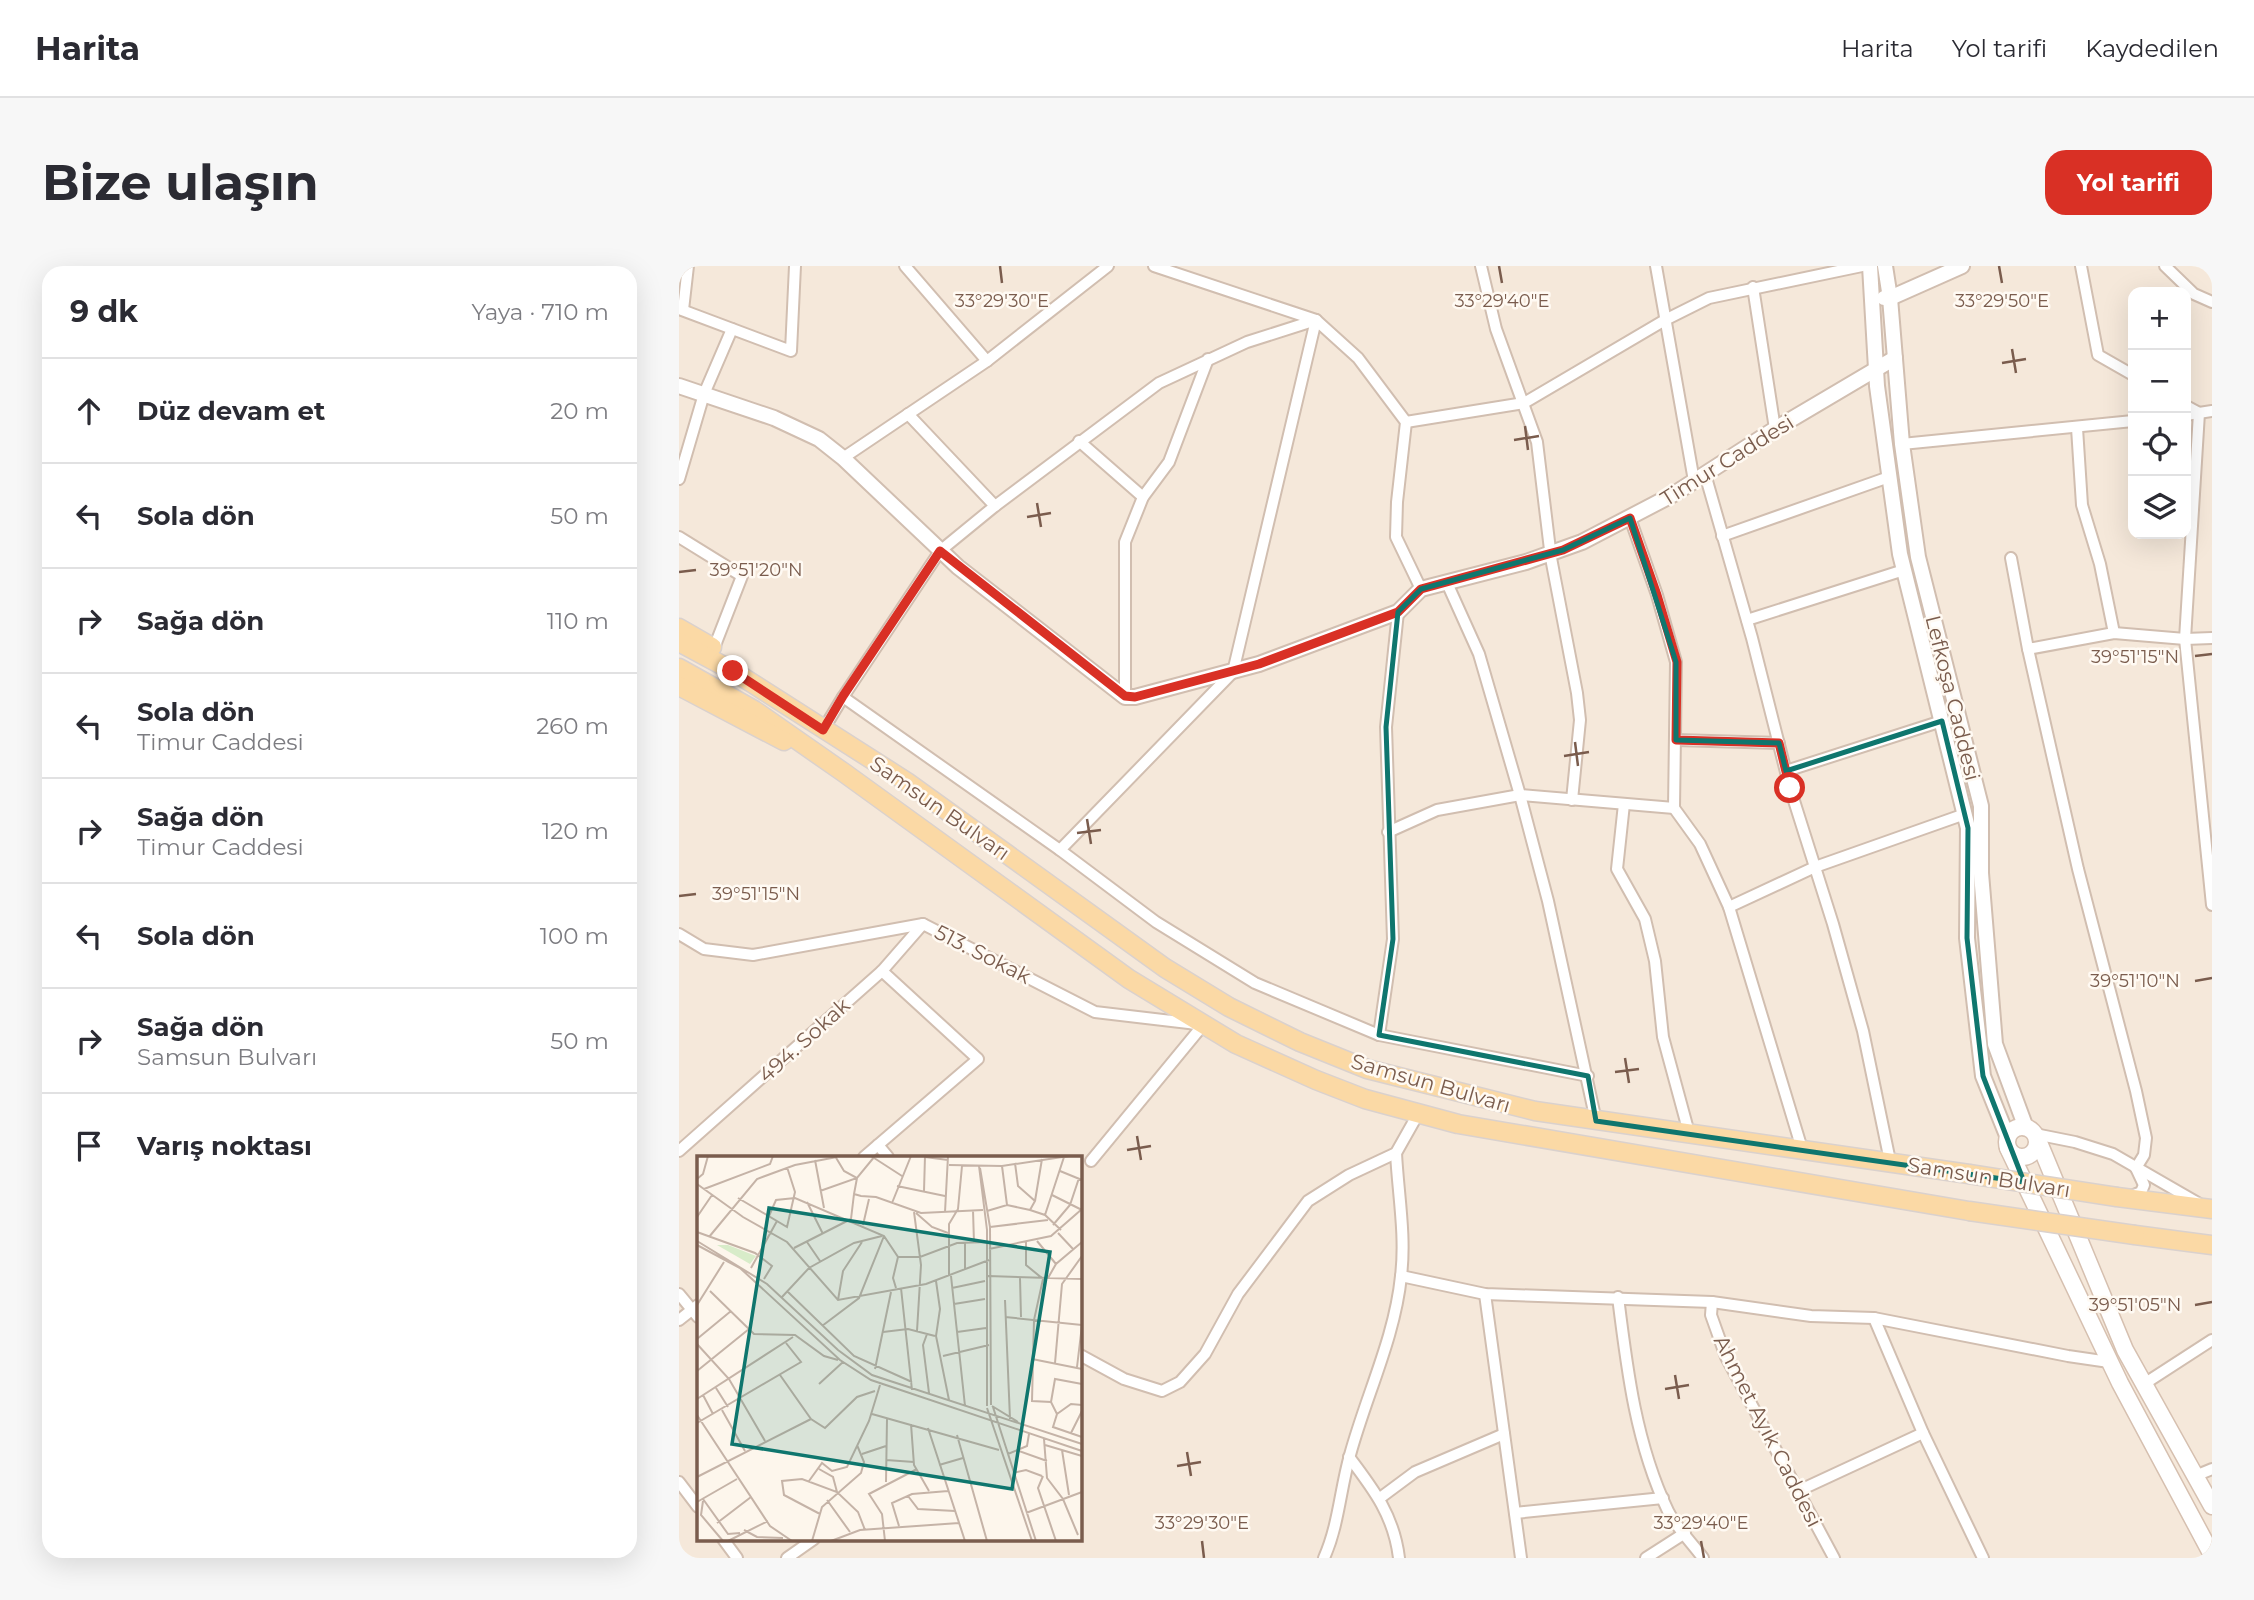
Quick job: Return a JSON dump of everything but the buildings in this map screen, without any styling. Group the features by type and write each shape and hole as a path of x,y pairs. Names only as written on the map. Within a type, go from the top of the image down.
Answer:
{"main road":[{"path":"679,628 740,664 817,725"},
{"name":"Samsun Bulvarı","path":"679,642 733,671 907,782 1165,968 1267,1027 1367,1069 1535,1111 2211,1209"},
{"path":"679,668 754,710 828,761 1129,979 1236,1044 1365,1099 1418,1114 1518,1135 1969,1211 2212,1245"},
{"path":"679,685 761,731 828,761"},
{"path":"2033,1134 2013,1130 2008,1143 2109,1362 2212,1555"},
{"path":"2008,1143 2019,1157 2028,1156 2035,1150 2033,1134"},
{"path":"2033,1134 2125,1350 2212,1506"}],"street":[{"path":"688,266 681,310 791,351 795,266"},
{"path":"905,266 987,361"},
{"path":"843,458 987,361 1108,266"},
{"path":"679,386 805,431 843,458 940,551 1125,696 1135,697 1233,672 1398,612 1421,589 1396,537 1406,422 1358,358 1316,320 1154,266"},
{"path":"1191,278 1192,266"},
{"path":"1481,266 1496,329 1537,442 1550,554 1580,720 1572,800"},
{"path":"1656,266 1665,320 1700,477 1722,536 1747,620 1786,771 1863,1031 1890,1161"},
{"path":"1799,266 1802,279"},
{"path":"1406,422 1524,403 1665,320 1709,298 1862,266"},
{"path":"1871,266 1876,369 1889,477 1904,570 1968,828 1968,938 1983,1076 2008,1143"},
{"name":"Lefkoşa Caddesi","path":"1885,266 1902,444 1918,557 1981,806 1981,873 1995,1044 2033,1134"},
{"path":"1872,298 1890,298 1962,266"},
{"path":"2081,266 2098,355 2128,372"},
{"path":"2165,266 2194,293 2212,302"},
{"path":"1753,287 1775,429"},
{"path":"817,725 843,696 940,551 995,506 1159,383 1247,342 1316,320"},
{"path":"1060,850 1233,672 1316,320"},
{"path":"679,479 704,394 732,329"},
{"name":"Timur Caddesi","path":"1421,589 1550,554 1607,531 1895,358"},
{"path":"1125,696 1125,542 1143,497 1169,461 1208,359"},
{"path":"2191,408 2199,413"},
{"path":"2191,414 2212,411"},
{"path":"2199,413 2185,639 2209,848 2212,905"},
{"path":"908,414 995,506"},
{"path":"1902,444 2128,422"},
{"path":"2077,428 2081,505 2100,564 2114,633"},
{"path":"1079,441 1143,497"},
{"path":"1722,536 1889,477"},
{"path":"1630,518 1677,662 1674,808 1700,844 1730,907 1802,1149"},
{"path":"679,537 742,576 714,648"},
{"path":"2011,558 2028,649 2078,869 2136,1091 2145,1138 2144,1155 2136,1168"},
{"path":"1747,620 1904,570"},
{"path":"1447,583 1479,654 1520,795 1548,901 1596,1121"},
{"path":"1379,1035 1393,939 1386,727 1398,612"},
{"path":"2028,649 2114,633 2212,639"},
{"path":"843,696 1060,850 1156,922 1255,983 1379,1035 1588,1076"},
{"path":"1786,771 1942,721"},
{"path":"1676,740 1779,743"},
{"path":"1388,832 1437,810 1520,795 1674,808"},
{"path":"1624,804 1616,869 1645,919 1655,961 1663,1037 1689,1133"},
{"path":"1730,907 1815,867 1965,814"},
{"name":"513. Sokak","path":"679,934 704,949 753,955 923,924 1095,1012 1203,1025"},
{"name":"494. Sokak","path":"679,1151 882,971 923,924"},
{"path":"866,1156 978,1059 882,971"},
{"path":"1091,1161 1203,1025"},
{"path":"1324,1558 1334,1535 1349,1457 1393,1318 1401,1276 1402,1253 1396,1153 1418,1114"},
{"path":"2033,1134 2113,1154 2211,1209"},
{"path":"878,1145 887,1156"},
{"path":"1081,1356 1124,1378 1162,1391 1180,1382 1205,1354 1238,1294 1308,1202 1349,1175 1396,1153"},
{"path":"2122,1197 2141,1192 2144,1185 2136,1168"},
{"path":"1401,1276 1485,1294 1712,1302 1811,1316 1874,1318 2109,1362"},
{"path":"679,1294 696,1310 679,1320"},
{"path":"1485,1294 1521,1558"},
{"path":"1618,1297 1630,1391 1649,1460 1669,1513 1703,1558"},
{"name":"Ahmet Ayık Caddesi","path":"1712,1302 1711,1314 1726,1357 1834,1558"},
{"path":"1874,1318 1923,1433 1983,1558"},
{"path":"2144,1384 2212,1340"},
{"path":"2197,1349 2212,1351"},
{"path":"1798,1491 1923,1433"},
{"path":"1380,1499 1415,1472 1504,1434"},
{"path":"1349,1457 1380,1499 1397,1538 1399,1558"},
{"path":"2195,1476 2212,1469"},
{"path":"679,1482 697,1506"},
{"path":"1515,1513 1663,1498"},
{"path":"1646,1558 1685,1533"},
{"path":"724,1540 737,1558"},
{"path":"787,1558 813,1540"}],"highlighted area":[{"path":"1630,518 1676,662 1676,740 1779,743 1786,771 1942,721 1968,828 1967,938 1983,1076 2024,1182 1596,1121 1588,1076 1379,1035 1393,939 1386,727 1398,612 1421,589 1563,550"}],"shaded area":[{"path":"679,266 2212,266 2212,1558 679,1558"}],"route":[{"path":"733,671 823,730 940,551 1125,696 1135,697 1259,664 1398,612 1421,589 1563,550 1630,518 1677,662 1676,740 1779,743 1790,788"}]}
